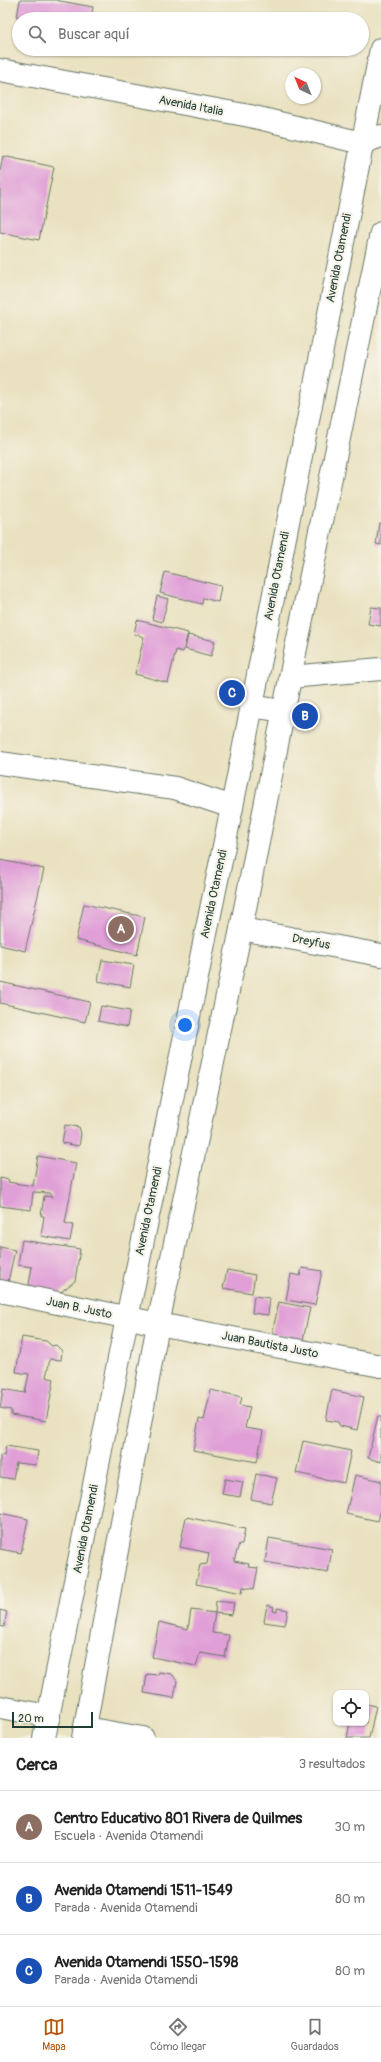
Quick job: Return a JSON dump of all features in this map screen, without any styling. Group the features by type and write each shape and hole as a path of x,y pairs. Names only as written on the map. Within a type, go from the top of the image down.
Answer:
{"main road":[{"name":"Avenida Otamendi","path":"44,1738 127,1318 232,806 262,649 371,139 381,49"},
{"name":"Avenida Italia","path":"0,70 371,139"},
{"path":"143,1738 84,1733 158,1324 241,929 283,711 381,233"},
{"path":"262,649 295,653"},
{"path":"290,677 381,668"},
{"path":"251,706 283,711"},
{"path":"0,763 175,788 232,806"},
{"name":"Dreyfus","path":"241,929 381,955"},
{"name":"Juan B. Justo","path":"0,1291 158,1324"},
{"name":"Juan Bautista Justo","path":"158,1324 381,1366"},
{"path":"0,1707 49,1716"}],"building":[{"path":"20,0 55,0 93,7 92,12 18,12"},
{"path":"3,156 54,167 39,240 0,232 0,171"},
{"path":"379,523 381,523 381,545 376,544"},
{"path":"165,572 221,586 218,602 203,598 202,604 160,593"},
{"path":"157,596 168,599 162,622 152,619"},
{"path":"371,607 381,608 381,626 368,624"},
{"path":"137,620 188,633 183,652 176,650 168,683 135,674 144,637 134,634"},
{"path":"188,635 215,641 211,656 185,649"},
{"path":"0,860 44,869 25,951 0,945"},
{"path":"84,904 145,917 137,955 76,940"},
{"path":"102,960 134,965 130,987 98,981"},
{"path":"0,982 90,1002 85,1022 0,1003"},
{"path":"101,1006 130,1011 127,1027 98,1021"},
{"path":"65,1125 79,1127 81,1134 79,1146 62,1143"},
{"path":"38,1156 76,1163 65,1223 73,1225 70,1241 41,1236 44,1216 41,1216 44,1196 53,1197 50,1193 33,1192 31,1210 0,1206 0,1178 9,1180 8,1182 33,1186"},
{"path":"22,1240 80,1249 75,1281 57,1295 28,1290 32,1267 18,1265"},
{"path":"0,1247 15,1250 8,1282 0,1280"},
{"path":"302,1268 322,1271 315,1305 286,1300 291,1274 300,1276"},
{"path":"227,1270 255,1275 252,1293 223,1288"},
{"path":"254,1296 270,1298 268,1315 252,1313"},
{"path":"279,1302 310,1308 303,1340 272,1334"},
{"path":"22,1337 46,1341 52,1346 56,1345 62,1351 61,1360 50,1359 46,1377 54,1379 46,1421 11,1415 11,1410 0,1408 3,1389 25,1393 29,1374 16,1372"},
{"path":"211,1390 242,1397 240,1405 250,1407 245,1428 263,1431 257,1462 193,1450 199,1419 204,1420"},
{"path":"332,1390 364,1397 357,1430 340,1426 338,1422 326,1420"},
{"path":"378,1416 381,1416 381,1462 368,1458"},
{"path":"303,1441 351,1451 344,1483 296,1473"},
{"path":"6,1446 38,1451 36,1465 16,1463 13,1479 0,1477 0,1455 4,1456"},
{"path":"256,1474 277,1478 271,1503 251,1499"},
{"path":"355,1475 381,1481 381,1510 378,1521 346,1514"},
{"path":"225,1479 243,1482 240,1497 222,1494"},
{"path":"0,1513 28,1519 21,1553 0,1549"},
{"path":"186,1517 245,1529 242,1544 239,1544 234,1561 249,1564 248,1567 258,1568 254,1589 243,1587 242,1593 196,1584 200,1565 207,1564 209,1553 180,1547"},
{"path":"269,1538 332,1549 328,1573 265,1562"},
{"path":"216,1601 234,1603 232,1615 215,1613"},
{"path":"267,1605 274,1607 273,1611 277,1612 277,1608 288,1610 285,1625 264,1622"},
{"path":"0,1610 7,1612 4,1627 0,1626"},
{"path":"191,1610 215,1613 212,1633 229,1635 225,1657 200,1653 196,1666 152,1657 159,1622 188,1629"},
{"path":"159,1672 172,1674 177,1681 174,1698 144,1693 147,1674 158,1675"},
{"path":"369,1705 376,1706 369,1738 347,1738 349,1726 369,1726"}],"place":[{"name":"Avenida Otamendi 1550-1598","path":"232,693"},
{"name":"Avenida Otamendi 1511-1549","path":"305,716"},
{"name":"Centro Educativo 801 Rivera de Quilmes","path":"121,929"}]}
